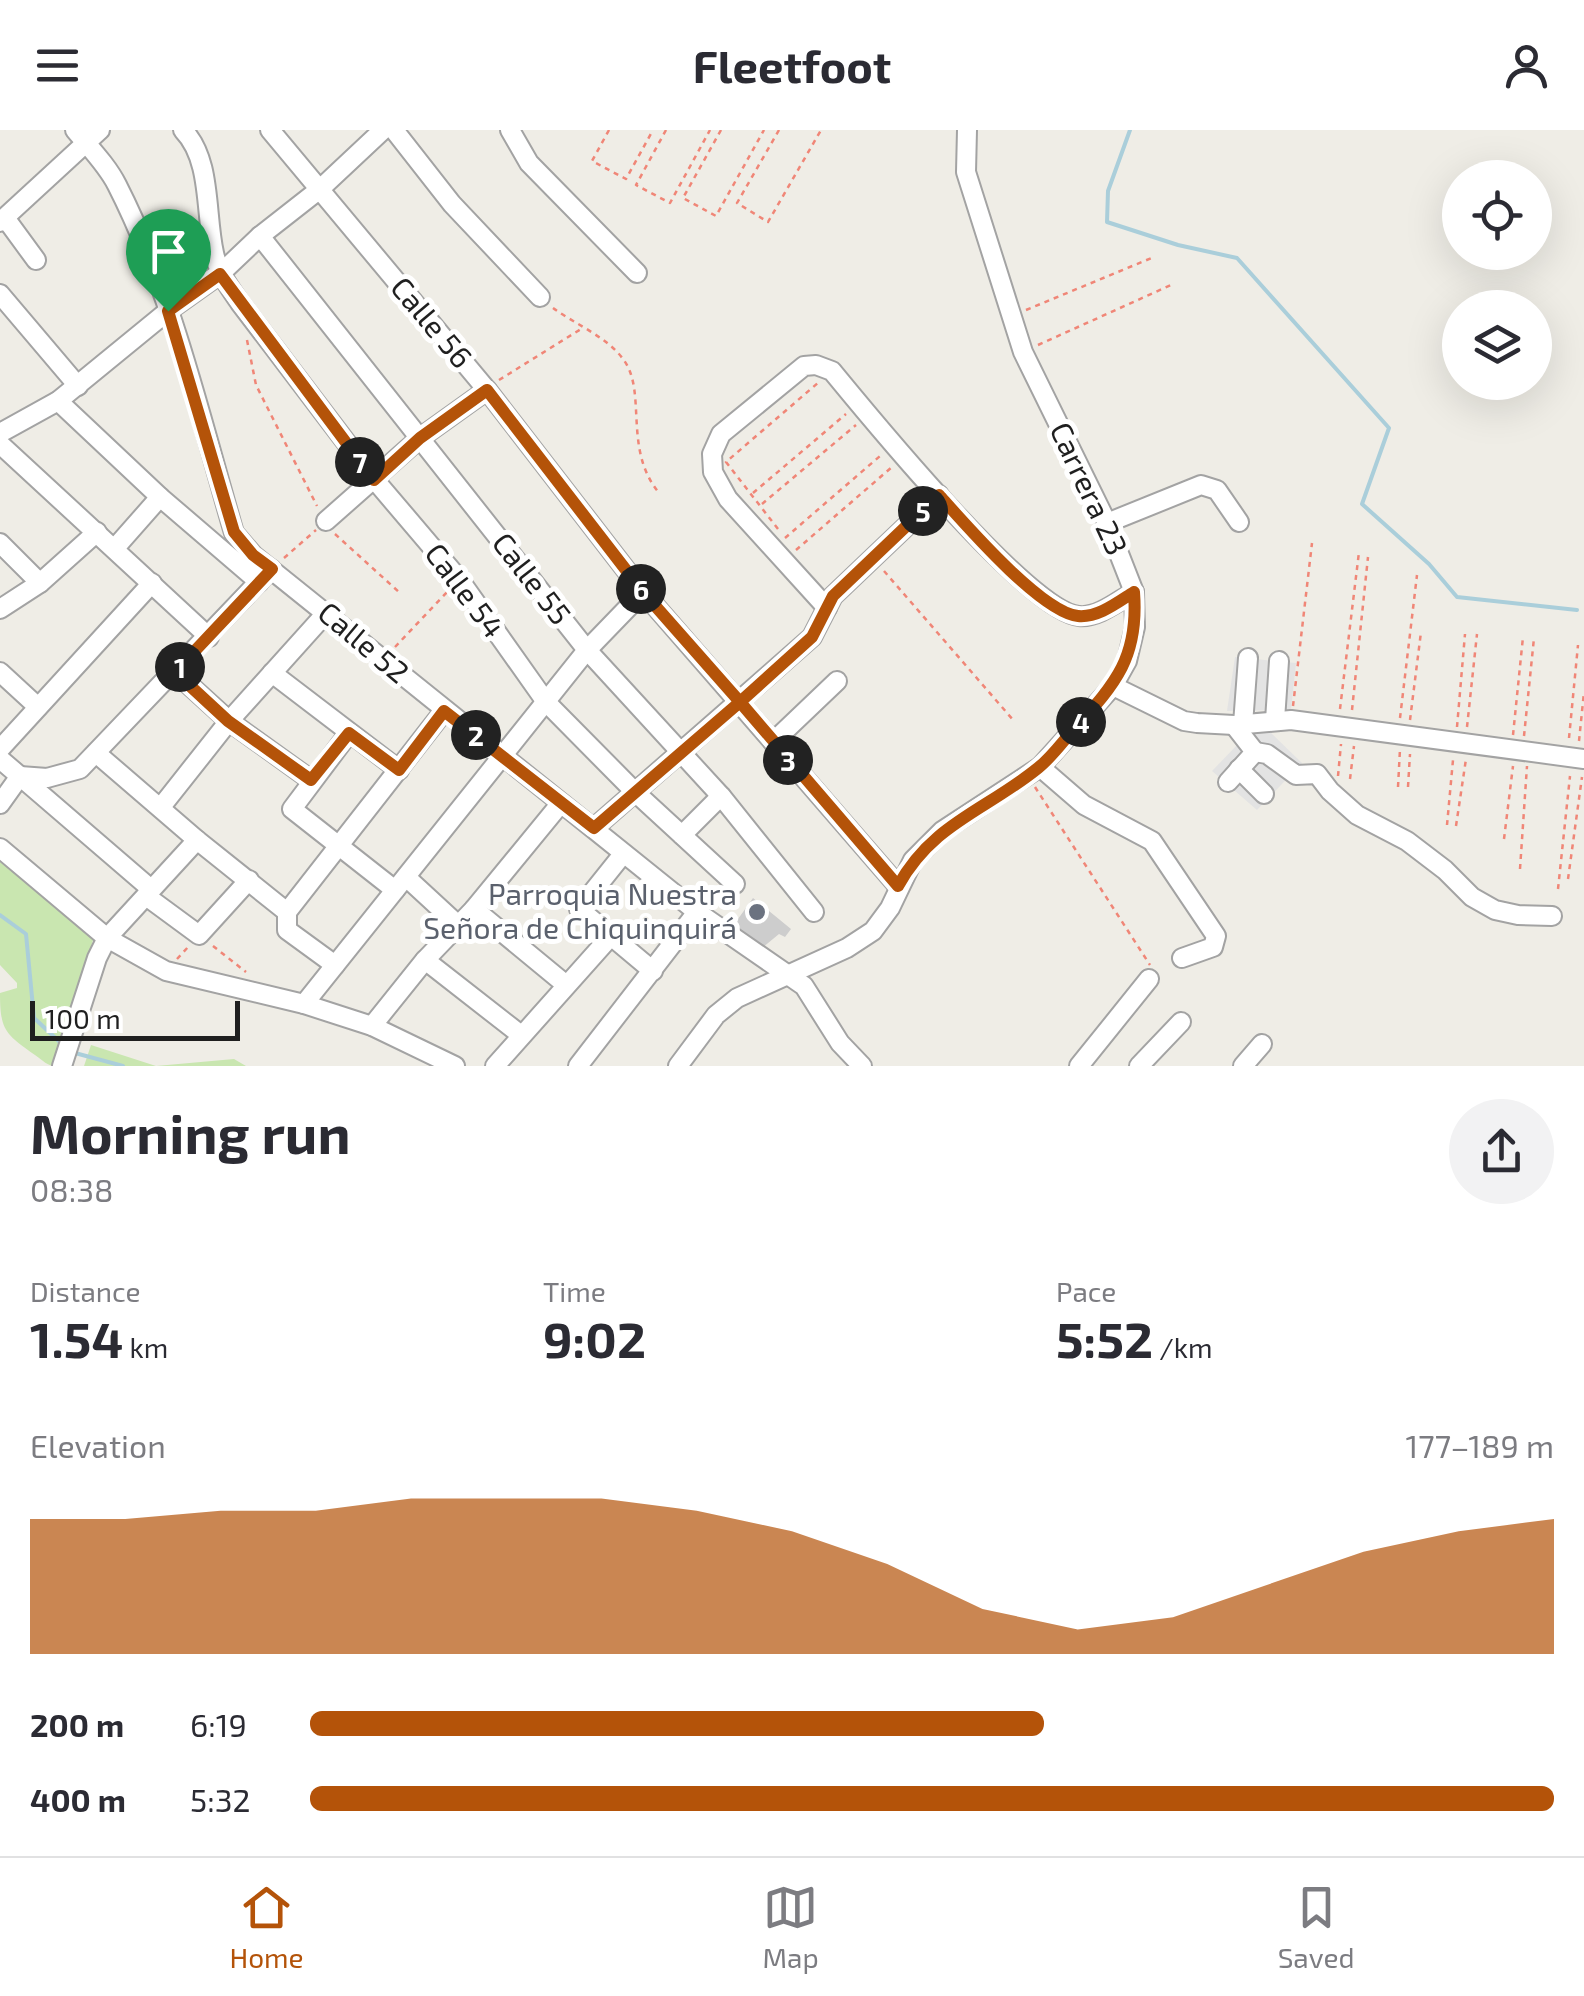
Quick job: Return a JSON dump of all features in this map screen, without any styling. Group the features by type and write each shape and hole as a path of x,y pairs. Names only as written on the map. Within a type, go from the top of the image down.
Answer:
{"street":[{"path":"183,130 197,144 220,274"},
{"name":"Calle 56","path":"270,130 487,390 643,592 898,886"},
{"path":"0,433 58,401 220,274 382,130"},
{"path":"394,130 452,204 540,297"},
{"path":"510,130 529,163 636,273"},
{"name":"Carrera 23","path":"678,1066 716,1015 737,998 847,948 873,932 890,908 912,860 942,831 1034,771 1114,686 1132,644 1134,592 1107,523 1022,352 966,172 967,130"},
{"path":"20,776 47,778 80,769 266,575 234,532 168,311 115,181 87,134 3,220 36,260"},
{"name":"Calle 55","path":"260,236 587,650 721,796 814,912"},
{"name":"Calle 54","path":"220,274 374,480 459,578 546,702 635,792 735,884"},
{"path":"0,294 78,386"},
{"path":"827,608 728,499 713,472 712,454 721,434 804,366 816,365 832,371 898,452 992,552 1054,608 1080,617 1112,607 1134,592"},
{"path":"326,521 420,438 487,390"},
{"name":"Calle 52","path":"58,401 160,497 266,575 327,612 444,711 696,912 804,986 840,1042 862,1066"},
{"path":"0,444 209,637"},
{"path":"1107,523 1201,486 1217,490 1239,522"},
{"path":"594,828 812,637 833,596 939,495"},
{"path":"115,548 160,497"},
{"path":"0,609 40,583 97,532"},
{"path":"0,543 40,583"},
{"path":"0,750 152,583"},
{"path":"304,1004 587,650 643,592"},
{"path":"161,807 228,721 327,612"},
{"path":"1283,720 1278,670 1247,667 1239,724 1256,752 1267,754 1296,775 1317,774 1357,814 1407,841 1472,896 1495,910 1552,916"},
{"path":"0,672 38,708"},
{"path":"175,672 228,721 311,780"},
{"path":"272,672 399,770"},
{"path":"772,742 837,681"},
{"path":"1114,686 1184,721 1239,724 1283,720 1577,759"},
{"path":"336,965 286,930 287,912 444,711"},
{"path":"349,733 292,809 338,845 401,883 456,924"},
{"path":"1256,752 1234,775 1264,794"},
{"path":"96,754 287,912"},
{"path":"0,759 199,935 249,880"},
{"path":"1034,771 1084,806 1152,841 1216,936 1213,947 1182,958"},
{"path":"0,804 20,776"},
{"path":"682,836 721,796"},
{"path":"372,1026 561,802"},
{"path":"63,1064 107,938 197,840"},
{"path":"0,848 107,938 166,971 304,1004 372,1026 456,1066"},
{"path":"623,854 579,909 653,971"},
{"path":"474,909 566,984"},
{"path":"578,1066 696,912"},
{"path":"495,1066 610,938"},
{"path":"424,960 522,1035"},
{"path":"1079,1066 1153,976"},
{"path":"1140,1066 1181,1022"},
{"path":"1242,1066 1262,1044"}],"path":[{"path":"609,130 592,160 626,180 653,130"},
{"path":"666,130 636,184 670,204 710,130"},
{"path":"722,130 684,198 716,216 764,130"},
{"path":"779,130 737,204 768,222 821,130"},
{"path":"1012,316 1154,256"},
{"path":"1022,352 1171,285"},
{"path":"540,297 606,342 626,362 634,390 638,445 645,473 660,494"},
{"path":"487,390 582,328"},
{"path":"246,338 256,386 283,434 303,484 347,546 400,593"},
{"path":"726,462 832,371"},
{"path":"752,494 863,409"},
{"path":"760,505 863,409"},
{"path":"785,538 898,452"},
{"path":"795,551 898,452"},
{"path":"266,575 326,521"},
{"path":"1283,720 1312,543"},
{"path":"1350,779 1347,727 1359,552"},
{"path":"1338,778 1368,557"},
{"path":"873,559 1014,720"},
{"path":"1408,787 1405,734 1417,575"},
{"path":"383,659 459,578"},
{"path":"1398,787 1421,632"},
{"path":"1446,825 1463,742 1465,634"},
{"path":"1456,826 1477,634"},
{"path":"1520,869 1523,637"},
{"path":"1504,839 1534,638"},
{"path":"1558,889 1577,759 1578,645"},
{"path":"1568,879 1584,692"},
{"path":"1034,771 1153,976"},
{"path":"166,971 199,935 252,977"}],"shaded area":[{"path":"1235,657 1296,663 1291,710 1227,711"},
{"path":"1236,730 1268,730 1302,763 1257,810 1212,771 1238,744"},
{"name":"Parroquia Nuestra Señora de Chiquinquirá","path":"753,898 791,929 785,937 779,934 762,948 733,926"}],"green space":[{"path":"0,862 64,910 93,940 57,1066 45,1063 17,1042 3,1023 0,993 17,988 17,983 0,965"},
{"path":"91,1045 156,1066 84,1066"},
{"path":"234,1059 246,1066 156,1066"}],"waterway":[{"path":"1130,130 1108,191 1107,222 1178,245 1237,258 1389,428 1362,504 1429,564 1457,597 1577,610"},
{"path":"0,915 26,934 34,1018 63,1045"},
{"path":"75,1053 123,1066"}],"place":[{"name":"Parroquia Nuestra Señora de Chiquinquirá","path":"757,912"}],"route":[{"path":"168,311 220,274 374,480 420,438 487,390 643,592 740,702 812,637 833,596 939,495 992,552 1054,608 1080,617 1112,607 1134,592 1135,626 1127,660 1114,686 1040,767 942,831 912,860 898,886 740,702 594,828 444,711 399,770 349,733 311,780 228,721 175,672 272,569 253,555 234,532 168,311"}]}
